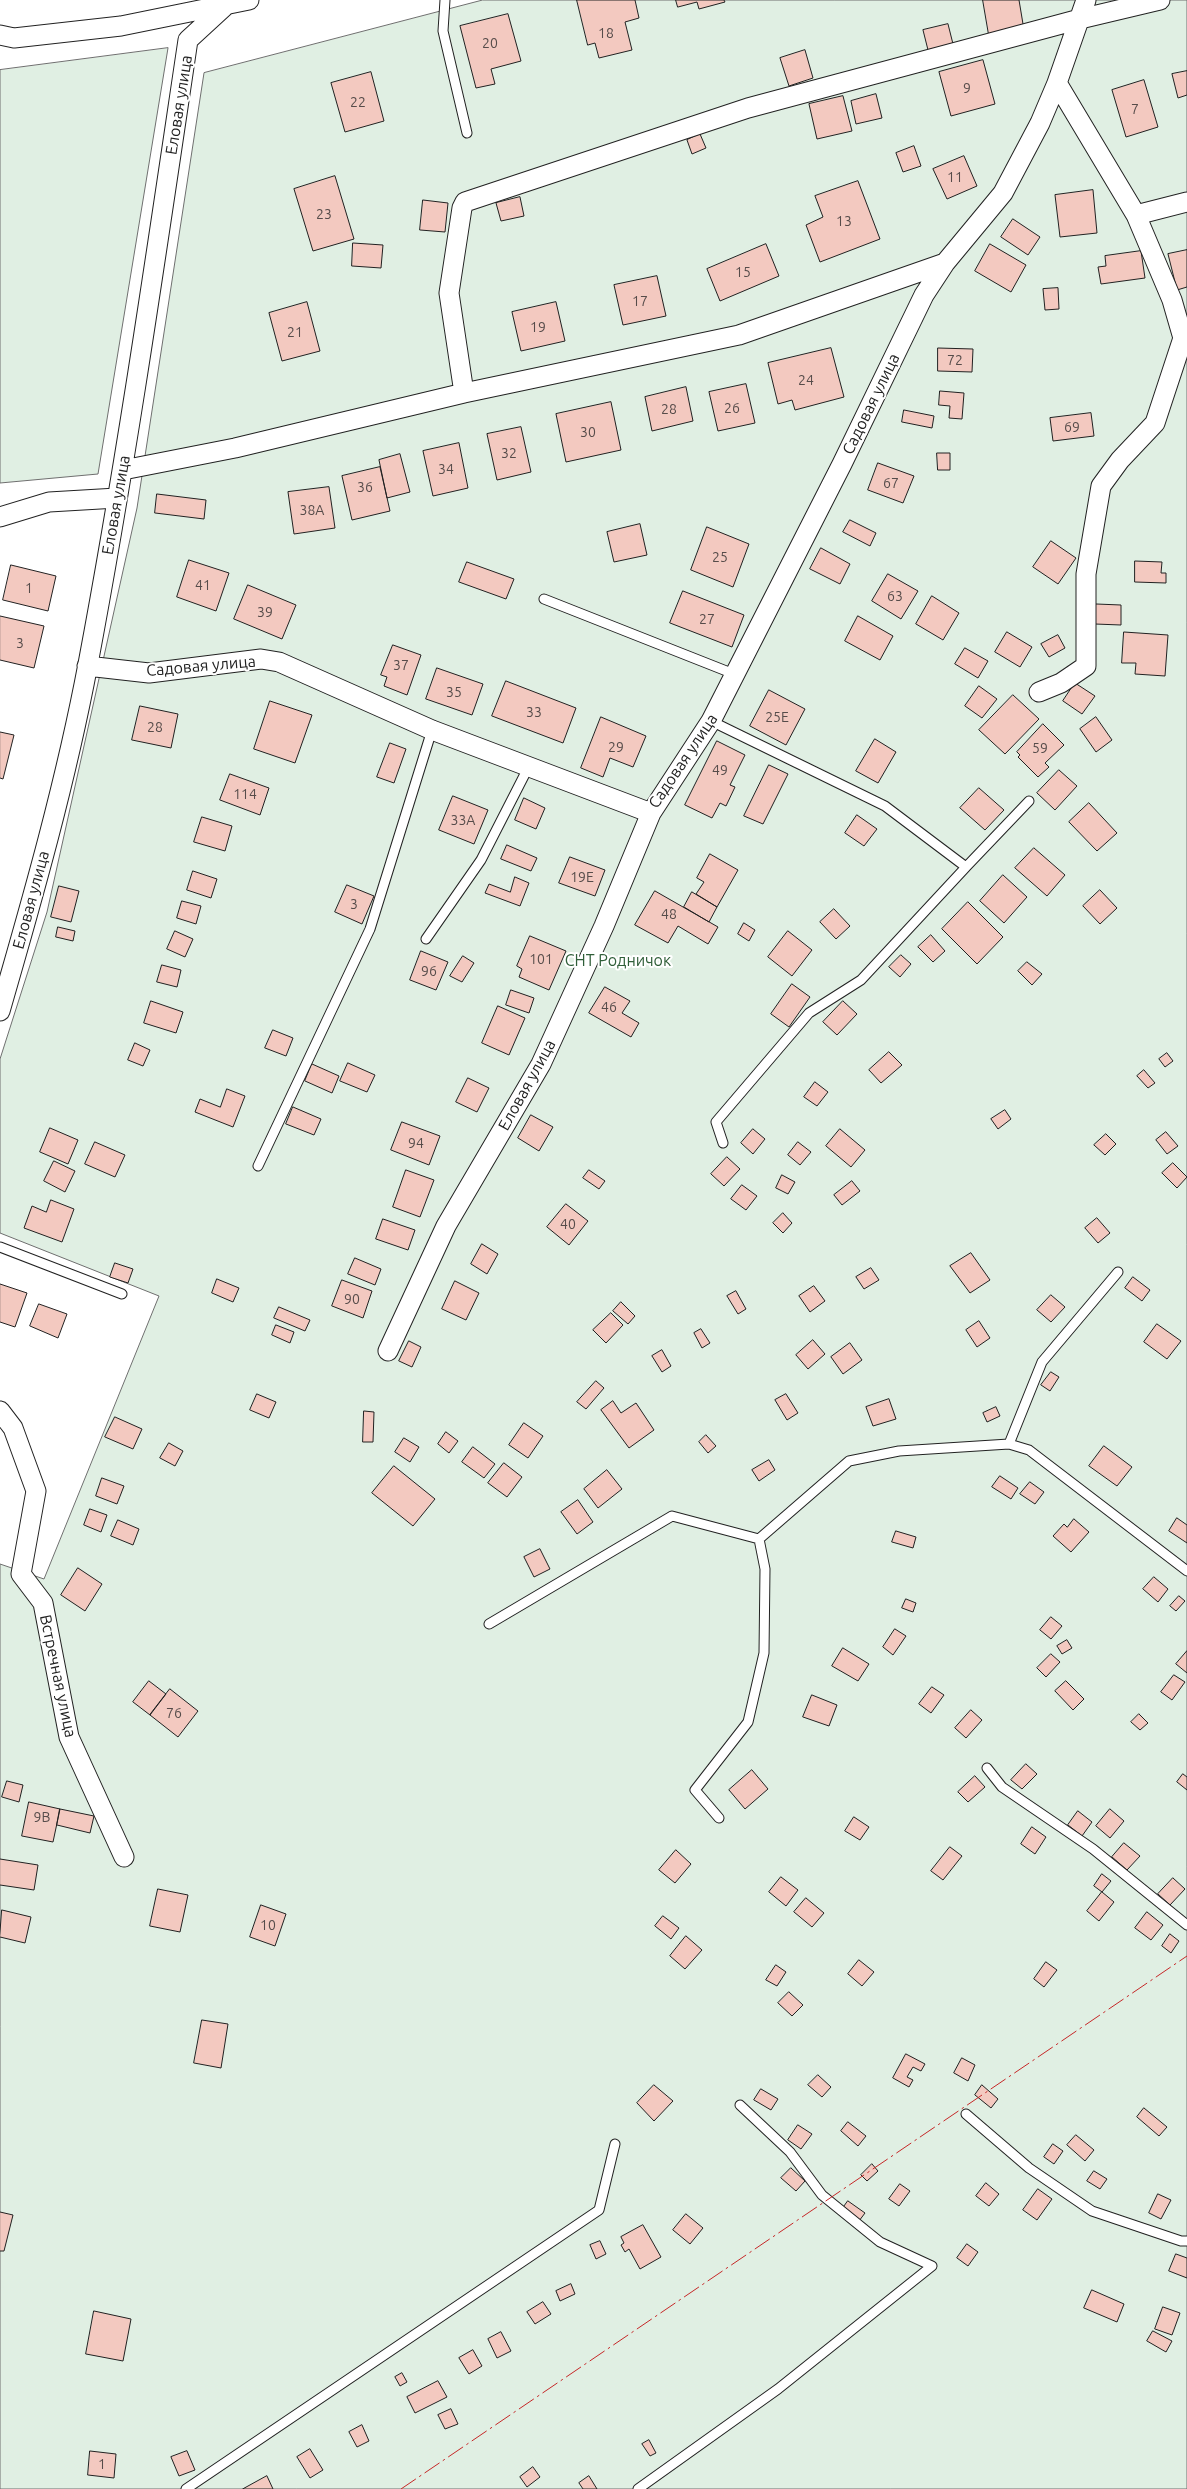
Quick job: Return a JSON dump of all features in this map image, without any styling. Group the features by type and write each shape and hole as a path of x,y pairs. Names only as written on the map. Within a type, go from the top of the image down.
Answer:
{"street":[{"path":"0,35 14,38 121,26 249,0"},
{"name":"Садовая улица","path":"88,666 149,673 261,659 279,662 432,730 528,768 651,813 711,721 842,464 924,294 945,263 1003,193 1040,123 1057,83 1086,0"},
{"path":"464,393 449,293 462,208 465,202 748,108 1080,19 1160,0"},
{"name":"Еловая улица","path":"0,1011 40,875 88,666 123,470 188,40 225,6"},
{"path":"1039,692 1061,683 1086,666 1086,574 1101,486 1120,460 1155,423 1182,338 1172,300 1136,215 1057,83"},
{"path":"1136,215 1187,202"},
{"path":"123,470 235,448 464,393 739,335 945,263"},
{"path":"0,517 49,502 117,498"},
{"name":"Еловая улица","path":"388,1351 446,1226 541,1064 604,926 651,813"},
{"name":"Встречная улица","path":"0,1411 13,1428 36,1491 21,1574 43,1602 69,1737 124,1857"}],"lane":[{"path":"445,0 443,31 467,133"},
{"path":"544,599 734,674"},
{"path":"711,721 885,806 966,867"},
{"path":"258,1166 370,929 432,730"},
{"path":"426,939 481,860 528,768"},
{"path":"723,1143 716,1122 809,1013 861,980 1029,801"},
{"path":"0,1247 122,1294"},
{"path":"1009,1444 1042,1362 1118,1272"},
{"path":"759,1539 849,1461 899,1451 1009,1444 1030,1450 1187,1571"},
{"path":"489,1624 672,1516 759,1539"},
{"path":"719,1818 695,1790 748,1722 764,1653 765,1569 759,1539"},
{"path":"987,1768 1002,1787 1093,1849 1187,1925"},
{"path":"638,2489 778,2388 932,2266 880,2242 822,2195 790,2152 740,2105"},
{"path":"966,2114 1029,2168 1092,2211 1181,2241 1187,2241"},
{"path":"186,2489 599,2210 615,2144"}],"green space":[{"name":"СНТ Родничок","path":"483,0 1187,0 1187,2489 0,2489 0,1564 44,1579 159,1296 0,1233 0,1059 47,912 137,508 204,73"},
{"path":"168,48 98,474 0,483 0,70"}],"building":[{"path":"577,0 635,0 639,18 625,22 632,50 599,58 595,43 588,45"},
{"path":"676,0 724,0 725,2 699,9 697,2 678,7"},
{"path":"983,0 1019,0 1024,30 989,35"},
{"path":"508,14 521,61 491,69 495,84 476,88 460,26"},
{"path":"948,24 953,44 928,50 923,30"},
{"path":"805,50 813,78 789,86 780,58"},
{"path":"983,60 995,104 951,116 939,72"},
{"path":"1187,71 1187,95 1178,98 1172,74"},
{"path":"371,72 384,121 345,132 331,83"},
{"path":"1144,80 1158,127 1126,137 1112,90"},
{"path":"876,94 882,118 856,124 851,101"},
{"path":"843,96 852,131 817,139 809,104"},
{"path":"700,134 706,148 692,154 687,140"},
{"path":"914,146 921,166 903,172 896,153"},
{"path":"964,156 977,186 947,199 933,169"},
{"path":"335,176 354,239 313,251 294,189"},
{"path":"858,181 880,239 820,262 806,225 823,217 815,196"},
{"path":"1093,190 1097,233 1060,237 1055,195"},
{"path":"520,197 524,216 501,221 496,203"},
{"path":"423,200 448,203 445,232 420,230"},
{"path":"1013,219 1040,237 1028,255 1001,237"},
{"path":"353,243 383,245 381,268 352,266"},
{"path":"766,244 779,276 720,301 707,269"},
{"path":"990,244 1026,265 1011,292 975,271"},
{"path":"1187,250 1187,287 1177,290 1168,254"},
{"path":"1141,251 1145,278 1101,284 1098,267 1106,266 1105,256"},
{"path":"657,276 666,316 623,325 614,285"},
{"path":"1058,288 1059,309 1045,310 1043,289"},
{"path":"307,302 320,351 282,361 269,313"},
{"path":"556,302 565,341 521,351 512,312"},
{"path":"831,348 844,397 795,410 792,400 778,404 768,363"},
{"path":"938,348 973,349 972,372 938,371"},
{"path":"746,384 755,423 718,431 709,392"},
{"path":"686,387 693,421 652,431 645,397"},
{"path":"940,391 964,393 962,419 949,418 950,406 939,405"},
{"path":"611,402 621,450 566,462 556,414"},
{"path":"904,410 934,416 932,428 902,422"},
{"path":"1091,413 1094,436 1053,441 1050,418"},
{"path":"521,427 531,472 497,480 487,434"},
{"path":"459,443 468,488 433,496 423,451"},
{"path":"937,453 950,453 950,470 938,470"},
{"path":"400,454 410,492 387,498 379,460"},
{"path":"878,463 914,476 903,503 868,490"},
{"path":"380,467 390,511 352,520 342,476"},
{"path":"329,487 335,528 294,534 288,492"},
{"path":"157,494 206,500 204,519 155,513"},
{"path":"850,520 876,533 870,546 843,532"},
{"path":"640,524 647,555 614,562 607,532"},
{"path":"707,527 749,544 733,587 691,570"},
{"path":"1051,541 1076,558 1058,584 1033,567"},
{"path":"821,548 850,564 840,584 810,569"},
{"path":"189,560 229,573 216,611 177,597"},
{"path":"1135,561 1162,562 1161,573 1166,573 1166,583 1135,582"},
{"path":"467,562 514,579 506,599 459,582"},
{"path":"11,565 56,576 48,611 3,600"},
{"path":"888,574 918,591 901,619 872,601"},
{"path":"248,585 296,605 282,639 234,619"},
{"path":"683,591 744,615 732,647 670,623"},
{"path":"932,596 959,613 943,640 916,624"},
{"path":"1096,604 1121,605 1121,625 1095,624"},
{"path":"0,616 44,626 34,668 0,660"},
{"path":"858,616 893,636 880,660 845,641"},
{"path":"1007,632 1032,647 1020,667 995,652"},
{"path":"1124,632 1168,635 1165,676 1135,674 1136,663 1122,663"},
{"path":"1058,635 1065,648 1049,657 1041,644"},
{"path":"393,645 421,655 407,695 384,686 387,677 381,675"},
{"path":"965,648 988,661 978,678 955,664"},
{"path":"437,668 483,684 472,715 426,699"},
{"path":"506,681 576,708 563,743 492,716"},
{"path":"1075,683 1095,696 1082,714 1063,701"},
{"path":"979,686 997,699 982,718 965,706"},
{"path":"769,690 805,709 786,745 750,726"},
{"path":"1013,695 1039,719 1005,754 979,730"},
{"path":"270,701 312,715 295,763 254,749"},
{"path":"140,706 178,714 171,748 132,740"},
{"path":"601,717 646,736 633,767 610,758 603,777 581,768"},
{"path":"1096,717 1112,740 1096,752 1080,729"},
{"path":"1043,724 1064,745 1045,763 1049,767 1038,777 1018,757 1020,755 1017,752"},
{"path":"0,732 14,735 3,779 0,778"},
{"path":"875,739 896,752 878,783 856,771"},
{"path":"717,741 745,755 730,785 735,787 726,806 720,803 712,818 685,805"},
{"path":"390,743 406,749 394,783 377,777"},
{"path":"769,765 788,774 763,824 744,816"},
{"path":"1059,770 1077,786 1055,810 1037,793"},
{"path":"230,774 269,788 260,815 220,800"},
{"path":"979,788 1004,810 985,830 960,808"},
{"path":"453,796 488,810 474,844 439,830"},
{"path":"524,798 545,808 536,829 515,820"},
{"path":"1089,803 1117,833 1097,851 1069,822"},
{"path":"857,815 877,829 864,846 845,833"},
{"path":"202,817 232,826 225,851 194,842"},
{"path":"507,845 537,858 531,871 501,859"},
{"path":"1034,848 1065,875 1047,896 1015,868"},
{"path":"710,854 738,870 717,907 696,894 704,882 697,878"},
{"path":"570,857 605,870 595,896 559,883"},
{"path":"193,871 217,879 211,898 187,890"},
{"path":"1003,875 1027,897 1004,923 980,901"},
{"path":"515,877 529,883 520,906 485,893 489,884 510,892"},
{"path":"347,885 374,896 362,924 335,912"},
{"path":"59,886 79,891 71,922 51,917"},
{"path":"1100,890 1117,908 1100,924 1083,906"},
{"path":"655,891 718,927 708,944 678,926 668,943 635,925"},
{"path":"692,892 717,907 709,922 684,907"},
{"path":"182,901 201,906 196,924 177,918"},
{"path":"968,902 1003,937 977,964 942,929"},
{"path":"834,909 850,926 836,939 820,922"},
{"path":"744,923 755,930 749,941 738,934"},
{"path":"58,927 75,931 73,941 56,937"},
{"path":"175,931 193,939 185,957 167,949"},
{"path":"788,931 812,950 792,976 768,957"},
{"path":"931,935 945,951 933,962 918,947"},
{"path":"530,936 566,951 549,990 519,977 522,969 517,966"},
{"path":"421,951 448,962 436,990 410,980"},
{"path":"901,955 911,964 900,977 889,967"},
{"path":"463,956 474,963 462,982 450,976"},
{"path":"1027,962 1042,974 1032,985 1018,971"},
{"path":"162,965 181,970 177,987 157,982"},
{"path":"792,984 810,997 789,1027 771,1014"},
{"path":"605,987 630,1001 622,1013 639,1023 631,1037 589,1013"},
{"path":"511,990 534,998 529,1013 506,1005"},
{"path":"151,1001 183,1012 176,1033 144,1023"},
{"path":"843,1001 857,1014 837,1035 823,1022"},
{"path":"498,1006 525,1018 509,1055 482,1043"},
{"path":"273,1030 293,1038 286,1056 265,1048"},
{"path":"135,1043 150,1050 143,1066 128,1060"},
{"path":"889,1052 902,1065 881,1083 869,1070"},
{"path":"1167,1053 1173,1061 1165,1067 1159,1059"},
{"path":"348,1063 375,1075 367,1092 340,1081"},
{"path":"312,1064 339,1076 332,1093 305,1081"},
{"path":"1144,1070 1155,1083 1148,1088 1137,1076"},
{"path":"468,1078 489,1088 477,1112 456,1102"},
{"path":"815,1082 828,1092 817,1106 804,1097"},
{"path":"227,1089 245,1096 233,1127 195,1112 200,1099 220,1107"},
{"path":"293,1107 321,1119 314,1135 286,1124"},
{"path":"1005,1110 1011,1119 998,1129 991,1119"},
{"path":"531,1115 553,1127 539,1151 518,1138"},
{"path":"402,1122 440,1136 429,1165 391,1150"},
{"path":"50,1128 78,1140 68,1164 40,1152"},
{"path":"753,1129 765,1139 753,1154 741,1143"},
{"path":"840,1129 865,1150 851,1167 826,1146"},
{"path":"1166,1132 1178,1146 1167,1154 1156,1140"},
{"path":"1106,1134 1116,1144 1105,1155 1094,1145"},
{"path":"95,1142 125,1155 115,1177 85,1164"},
{"path":"798,1142 811,1152 800,1165 788,1155"},
{"path":"727,1157 740,1169 724,1186 711,1174"},
{"path":"54,1161 75,1171 65,1192 44,1181"},
{"path":"1173,1163 1187,1177 1177,1188 1162,1173"},
{"path":"406,1170 434,1180 420,1217 393,1207"},
{"path":"589,1170 605,1181 599,1189 583,1178"},
{"path":"782,1175 795,1182 788,1194 776,1188"},
{"path":"852,1181 860,1191 842,1205 834,1195"},
{"path":"742,1185 757,1196 746,1210 731,1199"},
{"path":"51,1200 74,1209 62,1242 24,1228 32,1206 46,1212"},
{"path":"566,1204 588,1221 569,1245 547,1227"},
{"path":"783,1213 792,1223 783,1233 773,1223"},
{"path":"1097,1218 1110,1233 1098,1243 1085,1228"},
{"path":"383,1219 415,1230 408,1250 376,1239"},
{"path":"482,1244 498,1254 487,1274 471,1264"},
{"path":"971,1253 990,1280 970,1293 950,1266"},
{"path":"355,1258 381,1269 375,1285 348,1274"},
{"path":"115,1263 133,1269 128,1283 110,1277"},
{"path":"871,1268 879,1280 864,1289 856,1277"},
{"path":"1133,1277 1150,1290 1142,1301 1125,1288"},
{"path":"217,1279 239,1288 233,1302 212,1293"},
{"path":"342,1280 372,1291 363,1318 332,1306"},
{"path":"455,1281 479,1293 466,1320 442,1309"},
{"path":"0,1284 27,1293 15,1327 0,1322"},
{"path":"814,1286 825,1301 810,1312 799,1296"},
{"path":"736,1291 746,1309 738,1314 727,1296"},
{"path":"1051,1295 1065,1307 1051,1322 1037,1310"},
{"path":"621,1302 635,1316 628,1324 613,1311"},
{"path":"39,1304 67,1314 58,1338 30,1326"},
{"path":"279,1307 310,1320 305,1331 274,1318"},
{"path":"611,1313 623,1325 606,1343 593,1330"},
{"path":"979,1321 990,1338 977,1347 966,1330"},
{"path":"1157,1324 1181,1341 1167,1359 1144,1342"},
{"path":"276,1325 294,1332 290,1343 272,1335"},
{"path":"701,1329 710,1343 702,1348 694,1333"},
{"path":"813,1340 825,1354 808,1369 796,1355"},
{"path":"409,1341 421,1347 412,1367 399,1361"},
{"path":"850,1343 862,1360 843,1374 831,1357"},
{"path":"662,1350 671,1366 662,1372 652,1356"},
{"path":"1051,1372 1059,1377 1050,1391 1041,1385"},
{"path":"596,1381 604,1388 586,1409 577,1402"},
{"path":"257,1394 276,1402 269,1418 250,1410"},
{"path":"786,1394 798,1413 787,1420 775,1400"},
{"path":"889,1399 896,1419 873,1426 866,1407"},
{"path":"613,1401 621,1413 636,1403 654,1430 629,1448 601,1410"},
{"path":"996,1407 1000,1416 987,1422 983,1413"},
{"path":"364,1411 374,1412 373,1442 363,1442"},
{"path":"115,1417 142,1429 133,1449 105,1437"},
{"path":"524,1423 543,1436 528,1458 509,1445"},
{"path":"446,1432 458,1441 449,1453 438,1444"},
{"path":"706,1435 716,1446 708,1453 699,1442"},
{"path":"404,1438 419,1447 410,1462 395,1452"},
{"path":"169,1443 183,1451 175,1466 160,1458"},
{"path":"1104,1446 1132,1467 1117,1486 1089,1466"},
{"path":"473,1447 495,1464 484,1478 462,1462"},
{"path":"769,1460 775,1470 759,1481 752,1470"},
{"path":"504,1463 522,1477 507,1497 488,1483"},
{"path":"394,1466 435,1499 413,1526 372,1493"},
{"path":"607,1470 622,1489 598,1508 584,1489"},
{"path":"1000,1476 1018,1488 1011,1499 992,1487"},
{"path":"102,1478 124,1486 117,1504 96,1496"},
{"path":"1030,1482 1044,1492 1035,1504 1020,1494"},
{"path":"578,1500 593,1522 577,1534 561,1512"},
{"path":"90,1509 107,1515 101,1532 84,1525"},
{"path":"1177,1518 1187,1525 1187,1543 1169,1531"},
{"path":"1074,1519 1089,1532 1071,1552 1053,1536 1064,1524 1067,1527"},
{"path":"118,1520 139,1529 133,1545 111,1536"},
{"path":"896,1531 916,1537 913,1548 892,1542"},
{"path":"540,1549 550,1569 534,1577 524,1557"},
{"path":"78,1568 102,1584 85,1611 61,1595"},
{"path":"1154,1577 1168,1589 1158,1602 1143,1589"},
{"path":"1179,1596 1185,1601 1176,1611 1170,1606"},
{"path":"906,1599 916,1603 913,1612 902,1608"},
{"path":"1051,1617 1062,1626 1051,1639 1040,1630"},
{"path":"895,1629 906,1636 893,1655 883,1647"},
{"path":"1067,1640 1072,1648 1062,1654 1057,1646"},
{"path":"843,1648 869,1664 858,1681 832,1666"},
{"path":"1187,1651 1187,1673 1176,1664"},
{"path":"1051,1654 1060,1662 1046,1677 1037,1668"},
{"path":"1174,1675 1185,1682 1172,1700 1161,1692"},
{"path":"149,1681 166,1694 150,1715 133,1702"},
{"path":"1066,1681 1084,1699 1073,1710 1055,1691"},
{"path":"932,1687 944,1695 931,1713 919,1704"},
{"path":"170,1689 198,1711 178,1737 150,1715"},
{"path":"812,1695 837,1705 829,1726 803,1717"},
{"path":"971,1710 982,1720 966,1738 955,1728"},
{"path":"1139,1714 1148,1723 1140,1730 1131,1722"},
{"path":"1026,1764 1037,1774 1022,1789 1011,1780"},
{"path":"752,1770 768,1789 745,1809 729,1790"},
{"path":"1183,1774 1187,1777 1187,1790 1177,1782"},
{"path":"975,1776 985,1787 968,1802 958,1792"},
{"path":"7,1781 23,1785 19,1802 2,1797"},
{"path":"29,1802 60,1809 53,1842 22,1836"},
{"path":"60,1809 94,1816 90,1833 57,1825"},
{"path":"1110,1809 1124,1821 1110,1838 1096,1826"},
{"path":"1078,1811 1092,1822 1082,1836 1068,1825"},
{"path":"854,1817 869,1827 860,1840 845,1831"},
{"path":"1032,1827 1046,1837 1035,1854 1021,1844"},
{"path":"1124,1843 1140,1856 1127,1870 1112,1857"},
{"path":"950,1847 962,1856 943,1880 931,1871"},
{"path":"676,1850 691,1864 675,1883 659,1870"},
{"path":"0,1859 38,1865 34,1890 0,1885"},
{"path":"1102,1874 1111,1881 1102,1892 1094,1886"},
{"path":"781,1877 798,1890 786,1906 769,1892"},
{"path":"1173,1878 1185,1889 1170,1905 1158,1894"},
{"path":"158,1889 188,1895 180,1932 150,1926"},
{"path":"1102,1892 1114,1902 1099,1921 1087,1911"},
{"path":"806,1898 824,1913 812,1927 794,1912"},
{"path":"261,1905 286,1914 275,1946 250,1937"},
{"path":"2,1910 31,1917 25,1943 0,1937"},
{"path":"1147,1912 1163,1925 1151,1940 1135,1928"},
{"path":"663,1916 679,1928 671,1939 655,1926"},
{"path":"1170,1934 1179,1941 1171,1953 1162,1946"},
{"path":"686,1936 702,1950 685,1969 670,1956"},
{"path":"859,1960 874,1972 862,1986 848,1974"},
{"path":"1046,1962 1057,1970 1044,1987 1034,1979"},
{"path":"776,1965 786,1972 777,1986 766,1980"},
{"path":"789,1992 803,2005 792,2016 778,2003"},
{"path":"202,2020 228,2024 221,2068 194,2063"},
{"path":"906,2054 925,2064 921,2071 913,2067 907,2077 913,2080 909,2087 893,2078"},
{"path":"962,2058 975,2065 968,2081 954,2073"},
{"path":"818,2075 831,2087 822,2097 808,2085"},
{"path":"654,2085 673,2101 654,2121 637,2103"},
{"path":"982,2085 998,2099 991,2108 975,2095"},
{"path":"761,2089 778,2099 771,2110 754,2100"},
{"path":"1144,2108 1167,2127 1159,2136 1137,2117"},
{"path":"848,2122 866,2136 858,2146 841,2131"},
{"path":"798,2125 812,2134 801,2149 788,2140"},
{"path":"1076,2135 1094,2150 1085,2161 1067,2145"},
{"path":"1053,2144 1063,2151 1054,2164 1044,2157"},
{"path":"872,2164 878,2171 867,2181 861,2175"},
{"path":"791,2168 805,2181 796,2191 781,2178"},
{"path":"1094,2171 1107,2179 1100,2189 1087,2181"},
{"path":"986,2183 999,2194 989,2206 976,2196"},
{"path":"900,2184 910,2191 899,2206 889,2199"},
{"path":"1038,2189 1052,2199 1037,2220 1023,2210"},
{"path":"1158,2194 1171,2200 1161,2219 1149,2213"},
{"path":"848,2201 865,2213 859,2221 843,2208"},
{"path":"0,2212 13,2215 4,2251 0,2251"},
{"path":"686,2214 703,2228 690,2244 673,2230"},
{"path":"643,2225 661,2257 640,2269 629,2249 625,2252 621,2245 624,2243 621,2237"},
{"path":"600,2241 606,2254 596,2259 590,2245"},
{"path":"967,2244 978,2252 968,2266 957,2258"},
{"path":"1176,2254 1187,2258 1187,2278 1169,2271"},
{"path":"571,2284 575,2294 560,2301 556,2291"},
{"path":"1092,2290 1124,2304 1117,2322 1084,2308"},
{"path":"543,2302 551,2314 535,2324 527,2312"},
{"path":"1163,2307 1180,2313 1172,2335 1155,2329"},
{"path":"94,2311 131,2319 123,2361 86,2354"},
{"path":"1153,2331 1172,2341 1166,2352 1147,2341"},
{"path":"501,2332 511,2351 497,2358 488,2339"},
{"path":"473,2350 482,2366 469,2374 459,2358"},
{"path":"402,2373 407,2382 400,2386 395,2377"},
{"path":"438,2381 447,2397 415,2413 407,2397"},
{"path":"451,2409 458,2424 445,2429 438,2415"},
{"path":"362,2425 369,2441 357,2447 349,2432"},
{"path":"649,2440 656,2453 650,2456 642,2444"},
{"path":"310,2449 323,2470 310,2478 297,2457"},
{"path":"90,2451 116,2454 114,2478 88,2475"},
{"path":"187,2451 195,2470 179,2476 171,2457"},
{"path":"533,2467 540,2477 527,2487 520,2477"},
{"path":"267,2476 273,2489 243,2489"},
{"path":"589,2476 597,2489 583,2489 579,2483"}],"power":[{"path":"401,2489 1187,1956"}]}
